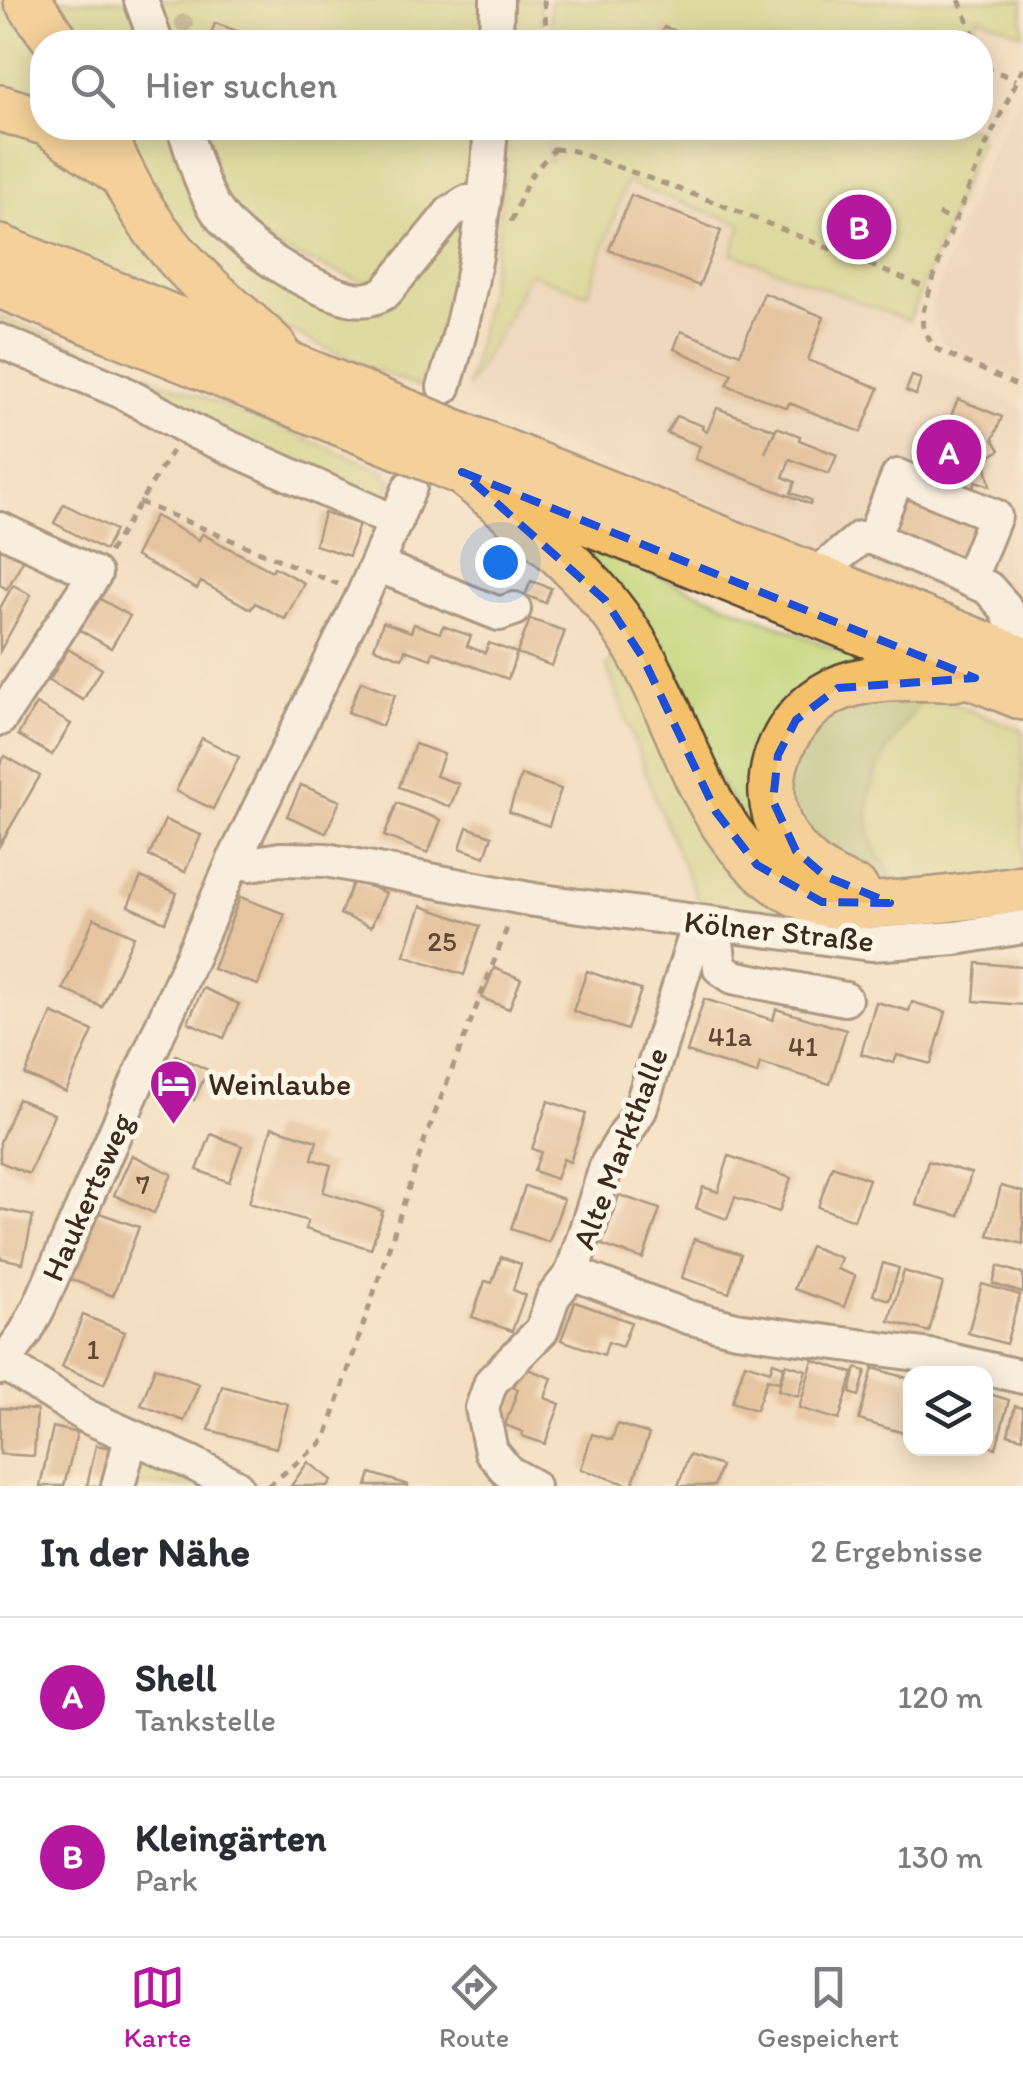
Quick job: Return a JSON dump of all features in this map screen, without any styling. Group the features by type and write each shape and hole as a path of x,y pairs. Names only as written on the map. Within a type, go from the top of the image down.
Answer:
{"highway":[{"path":"27,0 48,30"},
{"path":"0,108 30,117"},
{"path":"77,140 123,176"},
{"path":"106,140 150,222 178,258 297,368 405,449"},
{"path":"0,248 297,368"},
{"path":"6,290 405,449 468,456 816,575 1023,660"},
{"path":"468,456 1023,697"},
{"path":"468,456 605,600 643,658 716,812 757,865 789,887 822,902 854,906 1023,888"},
{"path":"890,903 825,876 796,851 784,834 773,800 778,754 796,720 838,688 879,680 975,678"}],"street":[{"path":"141,0 152,30"},
{"path":"496,30 497,0"},
{"path":"188,140 208,195 230,228 264,256 348,298 376,298 386,292 451,212 467,202 484,202"},
{"path":"444,388 461,328 484,202 490,140"},
{"path":"0,341 120,391 187,427 396,522"},
{"name":"Haukertsweg","path":"2,1366 39,1307 234,860 396,522 405,449"},
{"path":"816,575 881,518 898,476 995,516 978,557 988,588 1005,607 1023,650"},
{"path":"881,518 978,557"},
{"path":"0,529 95,574 6,698"},
{"path":"370,580 500,614 514,609"},
{"path":"234,860 250,864 280,859 326,860 526,898"},
{"name":"Kölner Straße","path":"526,898 871,944 956,938 1023,927"},
{"path":"707,924 720,968 733,978 846,999"},
{"name":"Alte Markthalle","path":"707,924 640,1110 607,1164 572,1273 688,1317 736,1329 938,1357 1023,1378"},
{"path":"533,1486 498,1462 488,1441 482,1408 491,1382 542,1330 553,1297 572,1273"},
{"path":"2,1366 131,1438 236,1486"},
{"path":"118,1486 131,1438"}],"path":[{"path":"544,0 546,30"},
{"path":"959,0 972,30"},
{"path":"993,134 1023,68"},
{"path":"993,70 1016,80"},
{"path":"553,140 554,149 574,152 717,203 929,289"},
{"path":"990,140 929,289 922,314 923,328 934,348 1023,388"},
{"path":"938,214 956,221"},
{"path":"95,574 187,427"},
{"path":"140,502 370,580"},
{"path":"268,1486 325,1440 425,1139 526,898"}],"highlighted area":[{"path":"462,472 975,678 838,688 796,720 778,755 773,801 796,851 825,876 890,903 822,902 757,865 716,812 643,658 605,600"}],"shaded area":[{"path":"1023,88 1023,380 946,346 932,321 935,297 957,237 994,145"},
{"path":"625,182 743,224 733,253 906,320 894,354 1023,410 1023,494 1009,530 1005,560 1009,577 1023,592 1023,607 998,616 484,413 487,404 464,395 508,317 528,272 588,293"}],"green space":[{"path":"0,0 14,0 34,30 30,30 30,106 0,97"},
{"path":"43,0 133,0 144,30 64,30"},
{"path":"149,0 485,0 484,30 160,30"},
{"path":"513,0 540,0 542,30 512,30"},
{"path":"550,0 1023,0 1023,34 978,16 972,30 551,30"},
{"path":"0,122 30,135 30,140 41,140 78,156 219,313 0,233"},
{"path":"120,140 181,140 197,196 355,312 462,220 468,225 445,337 418,387 281,327 195,259"},
{"path":"197,140 476,140 474,166 460,191 368,284 292,255 233,224"},
{"path":"507,140 547,140 548,162 552,161 553,140 980,140 909,321 732,253 742,224 626,182 588,294 528,273 508,317 467,387 482,323"},
{"path":"0,316 386,471 384,477 393,480 382,507 0,333"},
{"path":"577,543 877,666 767,861"},
{"path":"620,637 740,860 1023,906 1023,918 915,933 704,914 657,803 607,667"},
{"path":"926,694 1023,730 1023,872 899,889 879,855 870,834 868,814 875,777"},
{"path":"926,694 883,759 870,795 872,841 899,889 869,883 832,866 787,808 790,755 846,698"},
{"path":"131,1438 235,1486 118,1486"}],"building":[{"path":"215,23 234,30 212,30"},
{"path":"631,195 721,231 699,286 609,250"},
{"path":"764,293 824,317 808,360 879,388 861,432 789,403 787,408 727,385 732,374 674,349 681,331 740,354"},
{"path":"912,376 921,379 916,395 906,391"},
{"path":"958,399 1002,417 993,439 1000,450 985,460 990,486 976,481 973,489 929,470 920,458 929,453 927,444 941,424 949,421"},
{"path":"717,408 775,430 765,453 777,427 837,455 829,474 790,459 783,477 795,482 791,493 811,500 810,504 695,459 700,446 667,433 676,416 703,426 707,432"},
{"path":"910,469 988,501 955,583 877,552"},
{"path":"64,504 115,530 105,550 54,523"},
{"path":"324,513 359,524 349,556 315,545"},
{"path":"155,516 199,540 202,534 272,571 274,567 304,583 285,619 255,603 251,609 201,582 197,589 135,556"},
{"path":"0,538 27,553 7,589 0,585"},
{"path":"531,581 551,588 545,603 525,595"},
{"path":"13,585 31,595 0,651 0,608"},
{"path":"97,597 130,616 111,648 78,629"},
{"path":"530,619 565,631 552,666 517,653"},
{"path":"383,622 411,632 414,624 440,633 443,626 471,636 467,646 485,653 489,643 517,653 508,679 433,652 431,659 405,650 402,658 374,648"},
{"path":"68,649 102,669 83,700 49,681"},
{"path":"361,681 395,695 382,726 348,712"},
{"path":"36,704 71,724 52,755 18,735"},
{"path":"202,738 239,757 213,809 176,791"},
{"path":"415,744 444,754 436,776 459,784 450,807 399,787"},
{"path":"5,756 40,776 0,845 0,765"},
{"path":"521,775 561,789 549,826 509,812"},
{"path":"301,785 340,801 326,833 287,816"},
{"path":"397,803 441,820 428,853 384,836"},
{"path":"165,820 201,835 185,872 149,856"},
{"path":"467,827 492,836 485,857 460,848"},
{"path":"141,877 177,893 165,922 128,906"},
{"path":"354,880 386,893 371,927 340,914"},
{"path":"240,897 285,914 258,985 213,969"},
{"path":"421,906 480,926 464,975 404,955"},
{"path":"94,918 134,936 102,1007 63,989"},
{"path":"977,963 1023,967 1023,1005 974,1001"},
{"path":"494,968 521,979 509,1009 482,998"},
{"path":"587,971 641,990 627,1030 573,1011"},
{"path":"203,988 239,1004 224,1038 188,1022"},
{"path":"704,999 773,1020 776,1009 846,1030 830,1084 760,1063 757,1074 687,1052"},
{"path":"876,1002 909,1011 912,1002 946,1012 931,1064 897,1055 894,1063 861,1054"},
{"path":"52,1013 93,1031 66,1092 25,1075"},
{"path":"176,1055 208,1070 194,1100 162,1085"},
{"path":"18,1099 54,1114 29,1174 0,1162 0,1142"},
{"path":"548,1101 586,1114 570,1162 563,1159 556,1179 534,1171 541,1152 532,1149"},
{"path":"272,1127 317,1141 312,1159 331,1165 323,1192 383,1211 371,1249 305,1229 308,1221 249,1203"},
{"path":"211,1134 242,1146 229,1182 197,1170"},
{"path":"132,1155 172,1174 154,1213 114,1195"},
{"path":"729,1156 791,1178 779,1212 735,1197 727,1219 696,1208 703,1187 718,1192"},
{"path":"928,1161 971,1173 959,1216 916,1205"},
{"path":"832,1166 869,1179 854,1220 818,1207"},
{"path":"525,1186 564,1199 549,1242 511,1229"},
{"path":"1001,1186 1023,1192 1023,1244 988,1235"},
{"path":"619,1195 660,1209 643,1259 602,1245"},
{"path":"0,1209 33,1216 23,1263 0,1258"},
{"path":"91,1210 139,1227 113,1296 65,1277"},
{"path":"694,1239 741,1254 729,1293 682,1278"},
{"path":"810,1246 841,1258 837,1269 855,1276 844,1307 794,1289"},
{"path":"501,1257 521,1264 513,1290 525,1295 512,1331 472,1317 485,1281 492,1283"},
{"path":"883,1263 899,1268 889,1300 873,1295"},
{"path":"998,1266 1023,1274 1023,1293 993,1284"},
{"path":"904,1271 943,1283 929,1332 889,1321"},
{"path":"982,1284 1020,1295 1006,1344 968,1333"},
{"path":"575,1302 631,1322 622,1347 608,1342 604,1355 561,1340"},
{"path":"83,1315 125,1332 104,1384 62,1367"},
{"path":"813,1360 853,1373 839,1420 799,1408"},
{"path":"773,1362 784,1366 779,1382 767,1379 756,1410 732,1402 745,1363 770,1371"},
{"path":"786,1364 806,1370 798,1396 778,1390"},
{"path":"155,1367 199,1384 184,1421 141,1405"},
{"path":"522,1367 552,1378 545,1398 560,1404 545,1444 505,1425"},
{"path":"856,1368 866,1371 859,1396 850,1393"},
{"path":"873,1368 903,1377 903,1433 859,1420"},
{"path":"222,1386 288,1404 276,1448 209,1430"},
{"path":"993,1395 1009,1400 996,1448 993,1447"},
{"path":"1015,1406 1023,1408 1023,1438 1008,1434"},
{"path":"0,1408 37,1410 34,1456 0,1454"},
{"path":"617,1424 649,1434 632,1486 581,1469 592,1434 612,1440"},
{"path":"53,1427 77,1433 64,1486 40,1486"},
{"path":"96,1445 117,1449 109,1486 87,1486"},
{"path":"689,1455 721,1466 714,1486 678,1486"},
{"path":"308,1462 332,1480 328,1486 291,1486"},
{"path":"371,1473 408,1485 408,1486 367,1486"}],"place":[{"name":"Kleingärten","path":"859,227"},
{"name":"Shell","path":"949,452"},
{"name":"Weinlaube","path":"173,1126"}]}
